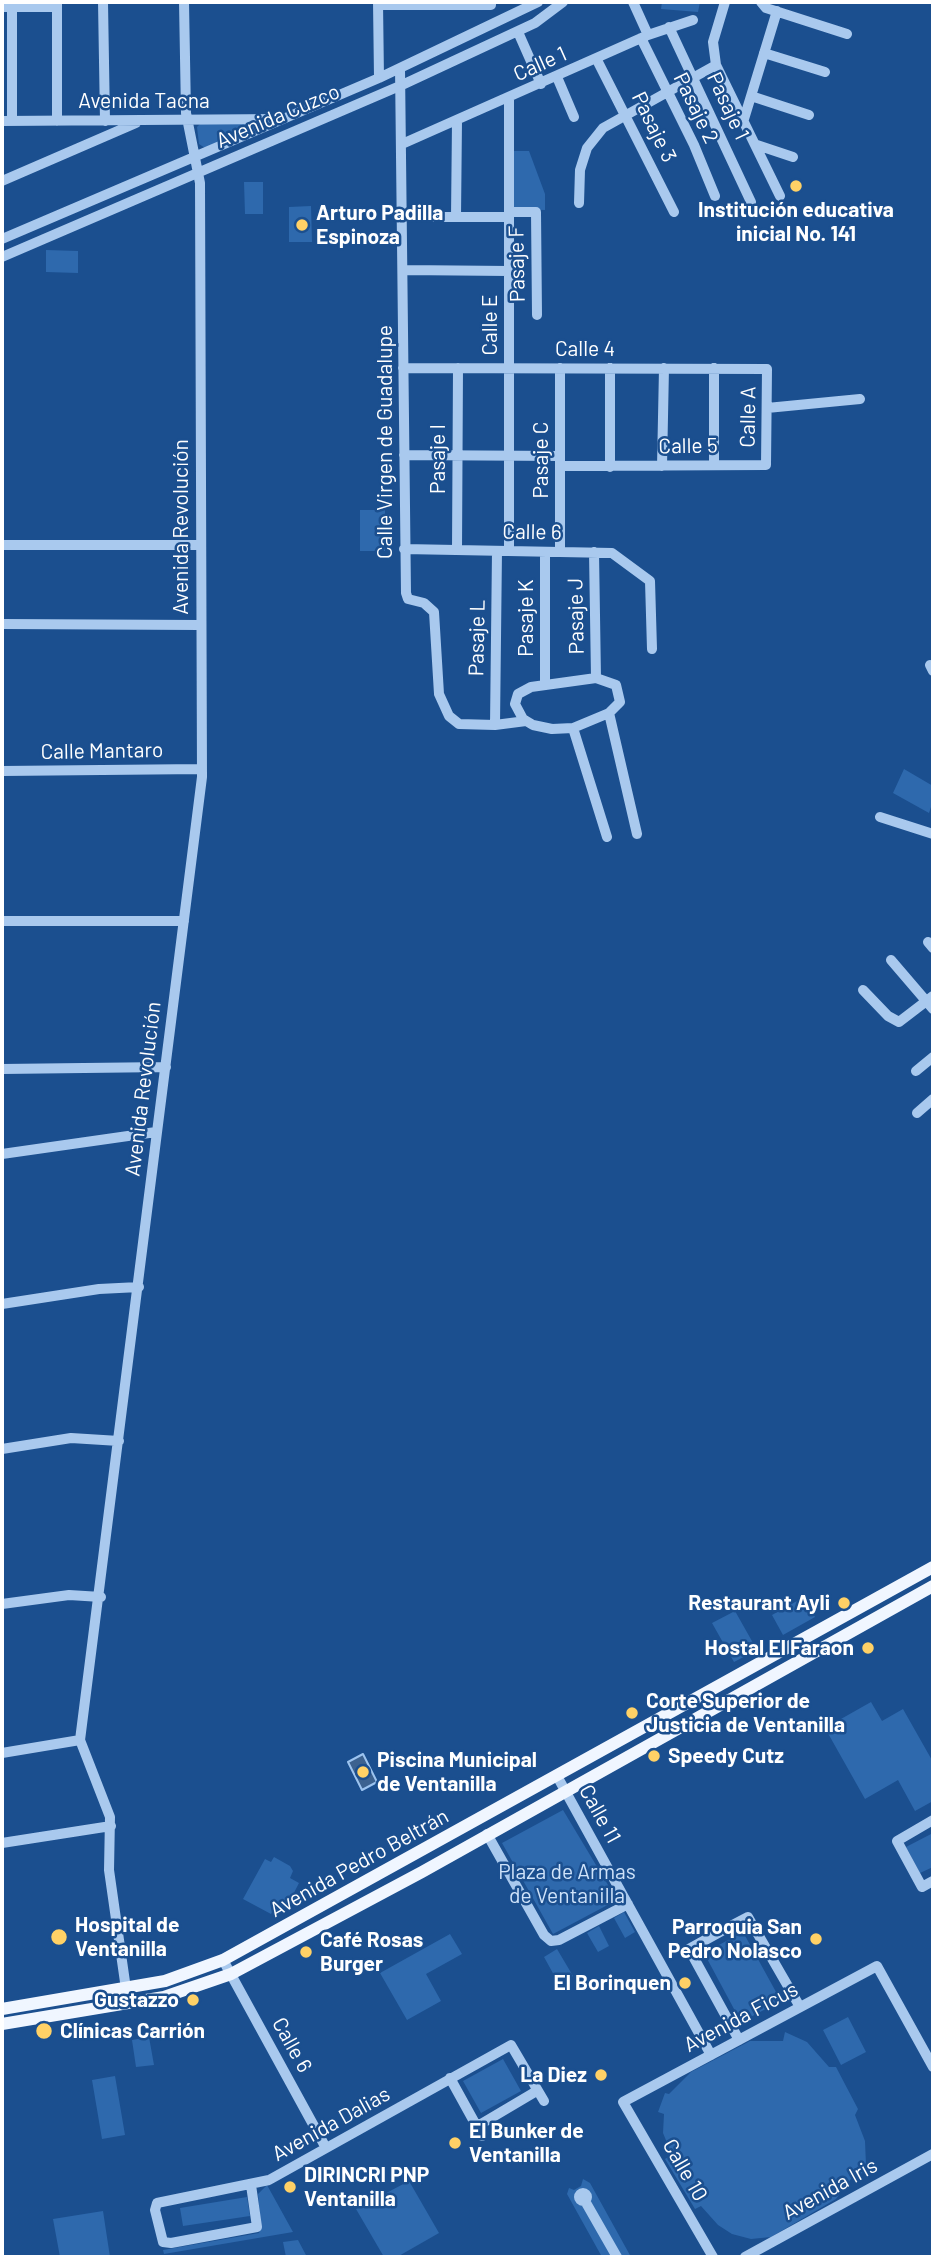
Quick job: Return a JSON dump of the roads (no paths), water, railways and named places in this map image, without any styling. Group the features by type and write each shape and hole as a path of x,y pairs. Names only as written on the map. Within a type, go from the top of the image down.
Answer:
{"main road":[{"name":"Avenida Pedro Beltrán","path":"2,2009 182,1977 223,1960 933,1567"},
{"name":"Avenida Pedro Beltrán","path":"2,2024 177,1994 231,1974 933,1587"},
{"path":"683,1705 692,1721"}],"street":[{"path":"103,2 105,121"},
{"name":"Avenida Revolución","path":"128,2003 108,1862 111,1826 80,1740 101,1597 202,769 200,170 187,120 184,2"},
{"name":"Avenida Cuzco","path":"2,239 379,78 538,2"},
{"name":"Avenida Cuzco","path":"2,257 402,85 518,32 563,2"},
{"name":"Pasaje 2","path":"633,2 639,11 645,37 666,91 694,145 715,196"},
{"path":"639,11 647,2"},
{"path":"725,2 713,42 716,65 780,196"},
{"path":"761,2 766,8 847,34"},
{"path":"379,78 378,4 491,3"},
{"path":"7,121 7,7 57,4 57,121"},
{"path":"744,120 777,12"},
{"name":"Calle 1","path":"402,144 645,37 693,20"},
{"name":"Pasaje 1","path":"669,27 751,202"},
{"path":"518,32 541,85"},
{"path":"764,53 825,72"},
{"name":"Pasaje 3","path":"597,60 674,212"},
{"path":"579,203 580,170 587,148 603,128 693,75 716,65"},
{"name":"Calle Virgen de Guadalupe","path":"400,68 404,549 408,599 424,603 435,614 439,694 445,710 459,724 495,725 526,721"},
{"path":"557,77 574,117"},
{"path":"751,96 809,115"},
{"name":"Calle E","path":"509,99 509,551"},
{"name":"Avenida Tacna","path":"7,121 286,119"},
{"path":"3,180 142,120"},
{"path":"456,217 457,121"},
{"path":"757,145 793,157"},
{"name":"Pasaje F","path":"509,215 536,212 537,315"},
{"path":"402,217 509,215"},
{"path":"403,270 509,271"},
{"name":"Calle 4","path":"403,368 768,369"},
{"name":"Pasaje I","path":"457,550 458,368"},
{"name":"Pasaje C","path":"560,368 560,552"},
{"path":"610,368 610,467"},
{"path":"662,466 664,368"},
{"path":"714,369 714,466"},
{"name":"Calle A","path":"766,465 768,369"},
{"path":"767,408 860,399"},
{"name":"Calle 5","path":"404,455 509,455 610,467 766,465"},
{"path":"2,545 200,545"},
{"name":"Calle 6","path":"404,549 612,553 650,581 652,649"},
{"name":"Pasaje L","path":"495,725 497,551"},
{"name":"Pasaje K","path":"545,552 545,684"},
{"name":"Pasaje J","path":"594,552 596,678"},
{"path":"2,624 201,625"},
{"path":"596,678 616,685 620,692 620,702 609,713 573,728 552,729 526,721 515,704 518,694 545,684 596,678"},
{"path":"609,713 637,834"},
{"path":"573,728 607,837"},
{"name":"Calle Mantaro","path":"2,771 202,769"},
{"path":"880,817 933,834"},
{"path":"2,921 184,921"},
{"path":"863,990 888,1016 898,1022 931,1002 891,960"},
{"path":"916,1071 933,1057"},
{"path":"2,1069 166,1067"},
{"path":"917,1113 933,1099"},
{"path":"2,1154 156,1132"},
{"path":"2,1304 99,1289 139,1287"},
{"path":"2,1449 71,1438 118,1441"},
{"path":"2,1604 69,1595 101,1597"},
{"path":"2,1753 80,1740"},
{"name":"Calle 11","path":"556,1776 711,2055"},
{"path":"933,1821 897,1841 922,1887 933,1881"},
{"path":"2,1843 111,1826"},
{"path":"487,1834 544,1935 551,1941 559,1940 628,1904"},
{"path":"739,2040 689,1950 748,1917 800,2007"},
{"name":"Calle 6","path":"223,1960 326,2148"},
{"name":"Avenida Ficus","path":"623,2102 877,1966 933,2067"},
{"name":"Avenida Dalias","path":"251,2185 257,2227 171,2243 163,2242 155,2210 157,2203 269,2180 511,2045 536,2088"},
{"path":"450,2078 482,2136"},
{"path":"475,2124 492,2118 535,2092 536,2088"},
{"path":"536,2088 544,2101"},
{"name":"Calle 10","path":"623,2102 713,2257"},
{"name":"Avenida Iris","path":"745,2257 933,2154"},
{"path":"585,2201 617,2257"}],"place":[{"name":"Institución educativa inicial No. 141","path":"796,186"},
{"name":"Arturo Padilla Espinoza","path":"302,225"},
{"name":"Restaurant Ayli","path":"844,1603"},
{"name":"Hostal El Faraon","path":"868,1648"},
{"name":"Corte Superior de Justicia de Ventanilla","path":"632,1713"},
{"name":"Speedy Cutz","path":"654,1756"},
{"name":"Piscina Municipal de Ventanilla","path":"363,1772"},
{"name":"Hospital de Ventanilla","path":"59,1937"},
{"name":"Parroquia San Pedro Nolasco","path":"816,1939"},
{"name":"Café Rosas Burger","path":"306,1952"},
{"name":"El Borinquen","path":"685,1983"},
{"name":"Gustazzo","path":"193,2000"},
{"name":"Clínicas Carrión","path":"44,2031"},
{"name":"La Diez","path":"601,2075"},
{"name":"El Bunker de Ventanilla","path":"455,2143"},
{"name":"DIRINCRI PNP Ventanilla","path":"290,2187"}],"park label":[{"name":"Plaza de Armas de Ventanilla","path":"567,1884"}]}
